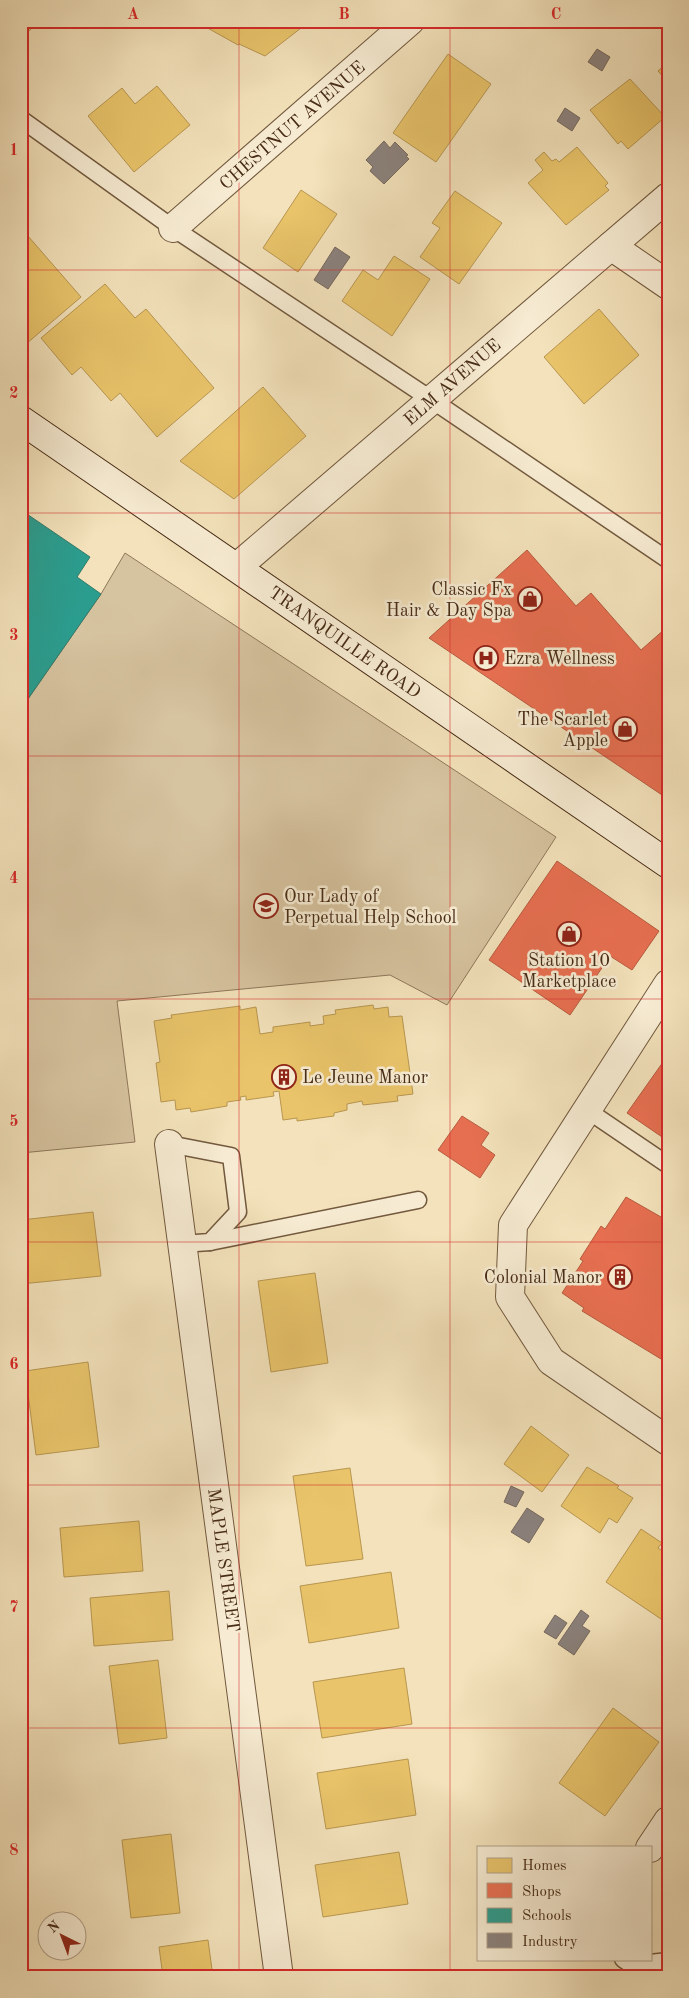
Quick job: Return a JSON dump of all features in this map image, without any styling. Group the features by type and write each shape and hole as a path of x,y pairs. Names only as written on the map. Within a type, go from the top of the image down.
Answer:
{"street":[{"name":"CHESTNUT AVENUE","path":"173,228 410,21"},
{"name":"ELM AVENUE","path":"237,567 668,197"},
{"path":"611,246 668,285"},
{"name":"TRANQUILLE ROAD","path":"21,420 668,864"},
{"path":"668,984 513,1226 510,1297 551,1362 668,1441"},
{"name":"MAPLE STREET","path":"169,1144 279,1977"},
{"path":"651,1846 668,1821"}],"lane":[{"path":"21,120 173,228 668,560"},
{"path":"587,1110 668,1165"},
{"path":"169,1144 231,1156 238,1212 210,1242"},
{"path":"182,1244 210,1242 418,1200"},
{"path":"624,1960 632,1965 668,1961"}],"shaded area":[{"name":"Our Lady of Perpetual Help School","path":"125,553 556,837 447,1005 390,975 117,1001 135,1142 21,1153 21,709 101,594"}],"building: Homes":[{"path":"21,21 40,21 21,38"},
{"path":"195,21 310,21 265,56 238,45"},
{"path":"448,54 491,84 436,162 393,133"},
{"path":"668,62 668,82 658,71"},
{"path":"630,79 665,117 628,149 621,141 618,144 590,110"},
{"path":"157,86 190,125 134,172 88,116 122,88 135,104"},
{"path":"577,147 608,183 605,186 609,190 566,225 528,183 543,170 535,160 544,152 552,161 556,159 559,162"},
{"path":"301,190 337,214 298,272 263,248"},
{"path":"455,191 502,223 459,284 420,257 440,228 432,223"},
{"path":"21,228 81,297 26,344 21,339"},
{"path":"394,256 430,279 392,336 342,301 363,270 378,280"},
{"path":"105,284 135,318 146,309 214,388 157,437 120,393 111,401 81,367 72,375 41,338"},
{"path":"599,309 639,355 584,404 544,357"},
{"path":"263,387 306,436 234,499 180,461"},
{"name":"Le Jeune Manor","path":"373,1005 374,1009 388,1007 389,1017 402,1016 413,1094 397,1096 398,1101 363,1105 362,1101 347,1104 347,1110 334,1113 334,1116 297,1121 297,1118 283,1120 279,1091 273,1092 274,1096 246,1100 246,1096 240,1097 241,1100 227,1102 227,1106 191,1112 190,1108 176,1110 175,1100 161,1102 156,1063 160,1062 154,1021 172,1018 171,1015 240,1006 240,1010 256,1007 260,1034 273,1032 273,1027 310,1022 310,1026 324,1024 323,1016 336,1014 335,1010"},
{"path":"93,1212 101,1276 21,1284 21,1220"},
{"path":"315,1273 328,1363 271,1372 258,1281"},
{"path":"88,1362 99,1447 36,1455 25,1371"},
{"path":"531,1426 569,1455 542,1492 504,1464"},
{"path":"587,1467 619,1486 617,1488 633,1498 617,1523 609,1518 600,1533 561,1506"},
{"path":"350,1468 363,1559 306,1566 293,1476"},
{"path":"139,1521 143,1571 64,1577 60,1528"},
{"path":"641,1529 662,1543 658,1548 668,1555 668,1608 661,1619 606,1582"},
{"path":"391,1572 399,1628 309,1643 300,1586"},
{"path":"169,1591 173,1640 94,1646 90,1598"},
{"path":"158,1660 167,1738 119,1744 109,1666"},
{"path":"404,1668 412,1724 322,1738 313,1682"},
{"path":"613,1708 659,1742 605,1816 559,1783"},
{"path":"408,1759 416,1815 326,1829 317,1773"},
{"path":"171,1834 180,1913 131,1918 122,1840"},
{"path":"399,1852 408,1904 323,1917 315,1865"},
{"path":"208,1940 213,1977 163,1977 159,1947"}],"building: Shops":[{"path":"527,550 576,606 591,593 641,650 666,628 668,630 668,799 429,638"},
{"path":"557,861 659,931 632,970 610,956 570,1015 489,960"},
{"path":"668,1055 668,1141 627,1113"},
{"path":"462,1116 489,1133 481,1145 495,1155 480,1178 438,1150"},
{"name":"Colonial Manor","path":"626,1197 668,1221 668,1359 666,1362 582,1311 584,1308 562,1293 583,1261 580,1259 601,1226 605,1229"}],"building: Schools":[{"path":"21,510 90,557 77,577 101,594 21,709"}],"building: Industry":[{"path":"597,49 610,57 602,71 588,62"},
{"path":"565,108 580,118 572,131 557,121"},
{"path":"384,141 390,148 395,142 408,155 406,156 409,159 384,184 370,171 373,167 366,160"},
{"path":"335,247 350,257 328,289 314,280"},
{"path":"511,1486 524,1492 516,1507 504,1502"},
{"path":"527,1508 544,1519 529,1543 511,1532"},
{"path":"581,1610 589,1616 582,1626 590,1631 574,1655 558,1644"},
{"path":"555,1615 567,1623 556,1639 544,1632"}],"place":[{"name":"Classic Fx Hair & Day Spa","path":"530,599"},
{"name":"Ezra Wellness","path":"486,658"},
{"name":"The Scarlet Apple","path":"625,729"},
{"name":"Our Lady of Perpetual Help School","path":"266,906"},
{"name":"Station 10 Marketplace","path":"569,934"},
{"name":"Le Jeune Manor","path":"284,1077"},
{"name":"Colonial Manor","path":"620,1277"}]}
